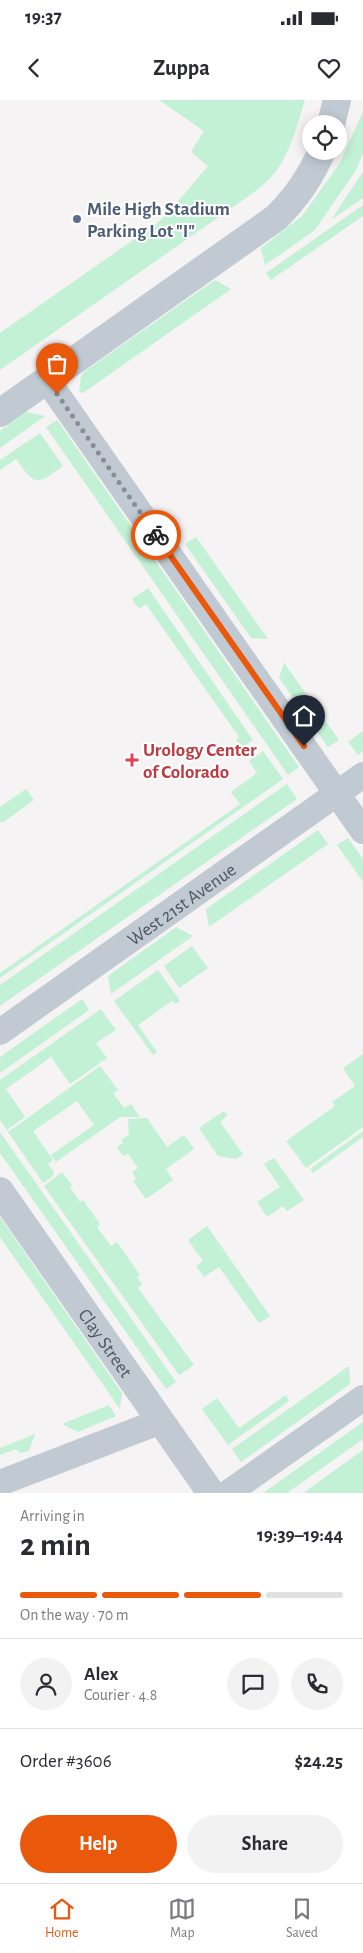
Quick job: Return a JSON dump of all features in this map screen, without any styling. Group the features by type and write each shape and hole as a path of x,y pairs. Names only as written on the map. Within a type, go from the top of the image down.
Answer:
{"street":[{"path":"333,115 336,100"},
{"path":"0,412 277,217 297,196 318,160"},
{"path":"47,380 363,831"},
{"name":"West 21st Avenue","path":"0,1032 363,775"},
{"name":"Clay Street","path":"0,1191 211,1493"},
{"path":"228,1493 363,1398"},
{"path":"0,1483 161,1421"}],"green space":[{"path":"159,100 305,100 288,150 280,165 264,184 0,370 0,333 156,224 169,212 208,166 193,154 192,150 204,131"},
{"path":"363,111 363,153 356,170 315,230 265,265 261,248 302,216 341,160 347,160 347,147"},
{"path":"362,173 363,198 331,220"},
{"path":"363,205 363,216 271,280 266,273"},
{"path":"215,280 231,289 83,393 79,392 81,376 85,371"},
{"path":"26,412 45,416 0,448 0,431"},
{"path":"57,420 299,767 288,775 46,427"},
{"path":"40,433 63,466 41,480 32,478 16,459 0,470 0,460"},
{"path":"196,537 268,639 251,638 185,544"},
{"path":"148,588 253,740 241,748 236,740 239,737 146,604 139,609 132,599"},
{"path":"284,663 339,740 328,747 279,678"},
{"path":"363,731 363,751 358,755 348,742"},
{"path":"263,751 283,779 0,978 0,973 240,804 231,792 257,773 249,761"},
{"path":"287,784 297,799 0,1006 0,985"},
{"path":"26,789 34,800 2,823 0,821 0,807"},
{"path":"318,830 328,844 209,927 206,909"},
{"path":"348,838 363,859 363,882 337,845"},
{"path":"176,927 193,936 111,994 108,976"},
{"path":"192,946 208,968 179,988 164,966"},
{"path":"158,970 180,1001 175,1004 172,1001 138,1025 157,1052 153,1055 114,1001"},
{"path":"82,999 89,1010 0,1073 0,1057"},
{"path":"101,1009 116,1030 96,1043 107,1058 70,1084 51,1057 6,1089 25,1117 7,1130 0,1120 0,1080"},
{"path":"363,1054 363,1127 306,1168 286,1141 335,1106 332,1102 355,1086 343,1068"},
{"path":"100,1066 118,1090 113,1093 124,1108 131,1104 140,1117 120,1117 56,1162 51,1155 94,1125 77,1101 33,1131 53,1160 48,1164 54,1172 52,1177 43,1183 8,1132"},
{"path":"224,1111 228,1115 220,1122 243,1154 236,1159 218,1156 199,1128"},
{"path":"147,1118 167,1147 184,1135 194,1149 166,1169 173,1180 146,1199 133,1181 136,1178 132,1172 138,1168 128,1154 123,1156 117,1147 123,1143 121,1140 129,1134 128,1119"},
{"path":"363,1131 363,1137 313,1173 310,1169"},
{"path":"0,1132 176,1382 166,1389 0,1153"},
{"path":"274,1158 304,1200 287,1211 283,1206 267,1217 257,1202 280,1187 264,1164"},
{"path":"62,1172 72,1185 70,1187 80,1202 83,1200 100,1224 97,1227 111,1246 117,1242 140,1275 137,1277 142,1284 138,1288 194,1365 179,1375 44,1186"},
{"path":"0,1217 122,1393 120,1409 0,1237"},
{"path":"207,1226 270,1316 259,1323 219,1267 204,1277 196,1266 203,1261 188,1240"},
{"path":"349,1366 350,1384 241,1462 232,1449"},
{"path":"286,1395 289,1401 228,1445 202,1409 217,1398 239,1428"},
{"path":"109,1405 116,1416 78,1432 62,1424"},
{"path":"363,1422 363,1439 287,1493 263,1493"},
{"path":"35,1434 29,1451 20,1453 16,1449 0,1455 0,1448"},
{"path":"363,1450 363,1493 303,1493"}],"way so far":[{"path":"57,394 156,535"}],"place":[{"name":"Mile High Stadium Parking Lot \"I\"","path":"77,219"},
{"name":"Urology Center of Colorado","path":"132,760"}],"route":[{"path":"156,535 304,746"}]}
